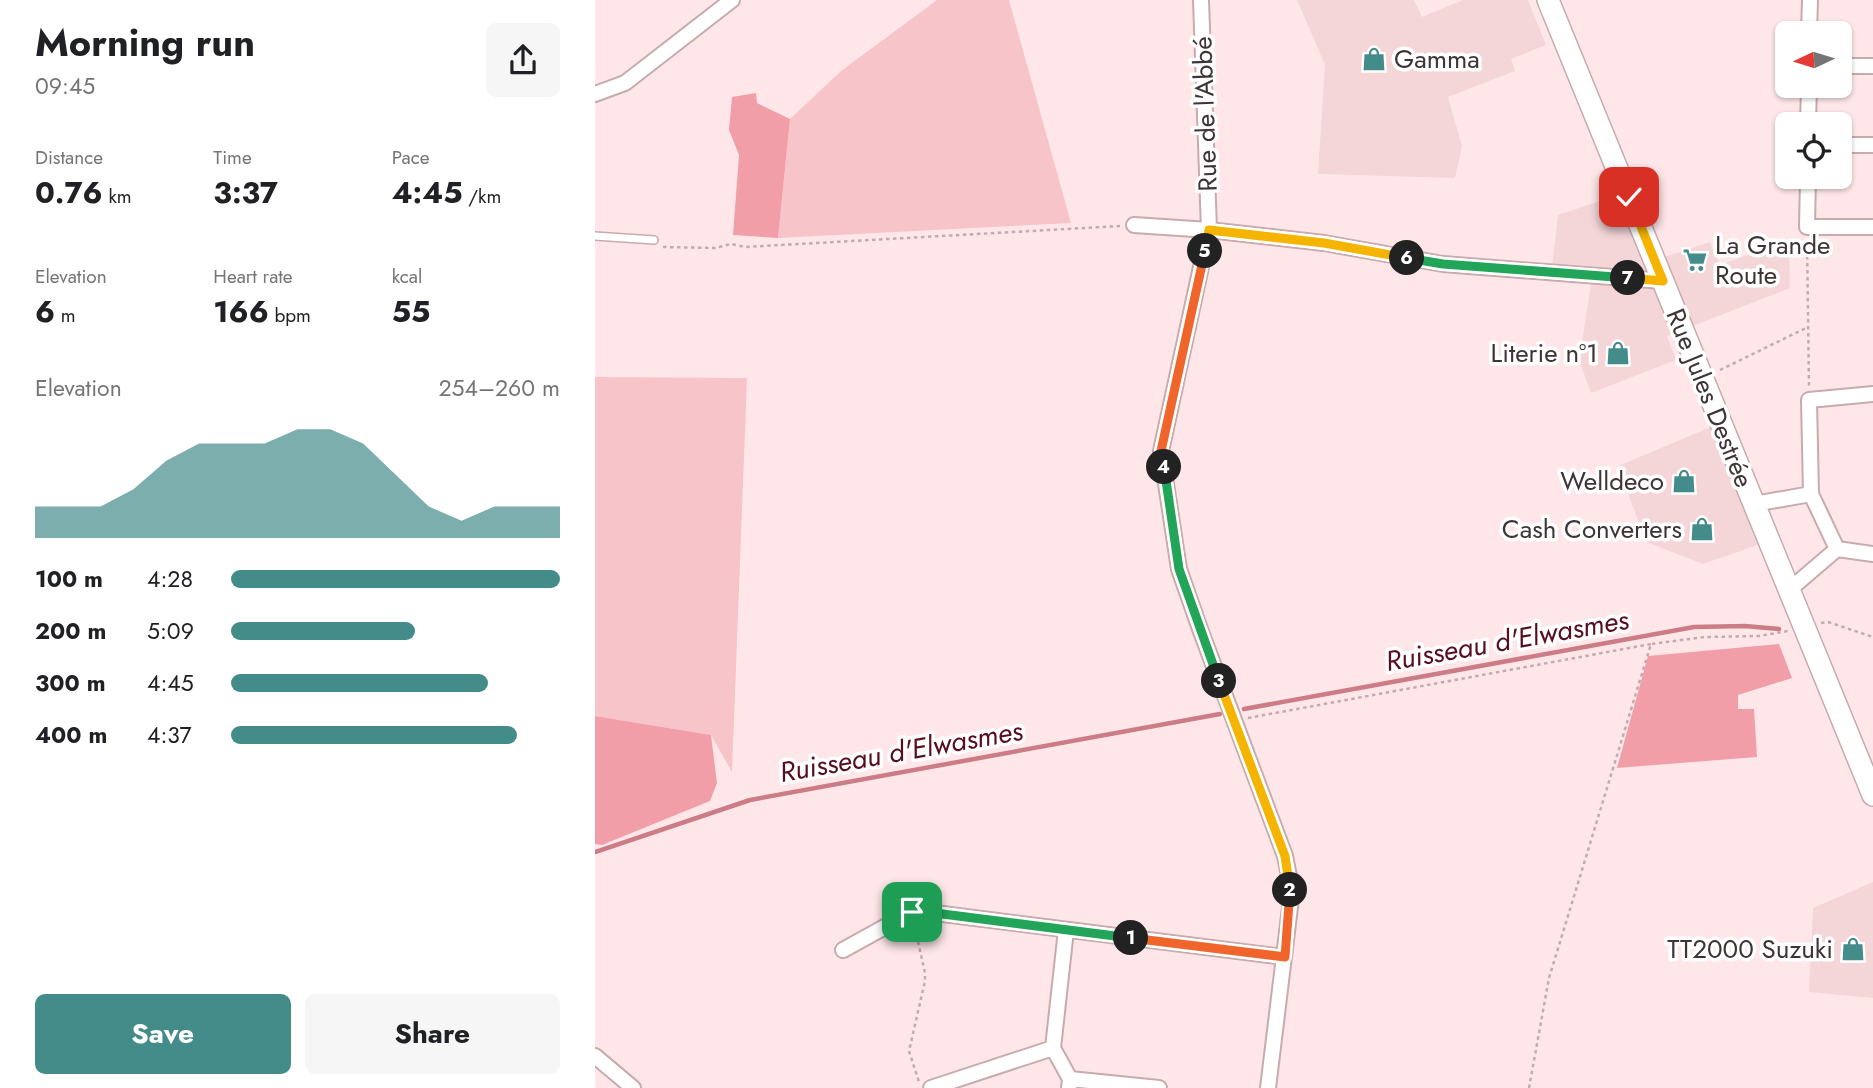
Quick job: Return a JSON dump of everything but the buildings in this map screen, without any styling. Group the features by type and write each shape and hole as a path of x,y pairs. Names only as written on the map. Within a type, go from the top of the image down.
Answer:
{"main road":[{"name":"Rue Jules Destrée","path":"1548,0 1873,796"}],"street":[{"path":"595,94 625,83 732,0"},
{"name":"Rue de l'Abbé","path":"1201,0 1209,230 1161,451 1179,569 1288,869 1291,899 1268,1088"},
{"path":"1809,21 1810,0"},
{"path":"1852,66 1873,66"},
{"path":"1852,145 1873,145"},
{"path":"1808,189 1807,227 1873,228"},
{"path":"1134,225 1324,243 1443,264 1663,281"},
{"path":"1837,549 1811,494 1809,400 1873,394"},
{"path":"1754,504 1811,494"},
{"path":"1789,590 1837,549 1873,554"},
{"path":"843,950 912,912 927,912 1285,957"},
{"path":"1066,930 1053,1048 1069,1084 1159,1088"},
{"path":"931,1088 1053,1048"},
{"path":"595,1055 633,1088"}],"lane":[{"path":"595,236 654,240"}],"path":[{"path":"654,240 656,247 715,248 731,244 745,247 1134,225"},
{"path":"1807,227 1809,400"},
{"path":"1703,379 1808,327"},
{"path":"1234,721 1651,644 1705,637 1759,636 1828,622 1873,638"},
{"path":"1529,1088 1549,978 1651,644"},
{"path":"912,912 925,981 909,1051 921,1088"}],"shaded area":[{"path":"937,0 1009,0 1071,223 778,238 790,119 841,71"},
{"path":"1297,0 1414,0 1422,17 1463,0 1528,0 1546,45 1511,59 1515,71 1448,97 1462,146 1455,178 1318,174 1325,65"},
{"path":"756,93 757,103 790,119 778,238 733,235 739,155 729,130 732,97"},
{"path":"1624,193 1649,262 1710,242 1720,265 1789,240 1790,288 1667,336 1676,360 1591,393 1579,360 1593,271 1552,267 1558,215"},
{"path":"595,377 747,378 732,772 711,735 595,716"},
{"path":"1711,427 1760,544 1703,564 1646,542 1618,466"},
{"path":"1779,644 1792,678 1738,695 1738,709 1754,709 1757,757 1617,768 1648,656"},
{"path":"595,716 711,735 717,783 710,801 602,845 595,844"},
{"path":"1873,882 1873,998 1809,992 1813,908"}],"waterway":[{"name":"Ruisseau d'Elwasmes","path":"1244,709 1694,627 1745,626 1779,629"},
{"name":"Ruisseau d'Elwasmes","path":"595,852 750,800 1220,714"}],"place":[{"name":"Gamma","path":"1374,59"},
{"name":"La Grande Route","path":"1695,260"},
{"name":"Literie n°1","path":"1618,353"},
{"name":"Welldeco","path":"1684,481"},
{"name":"Cash Converters","path":"1702,529"},
{"name":"TT2000 Suzuki","path":"1853,949"}],"route":[{"path":"912,912 1285,957 1291,899 1285,856 1179,569 1161,451 1209,230 1324,243 1443,264 1663,281 1629,197"}]}
